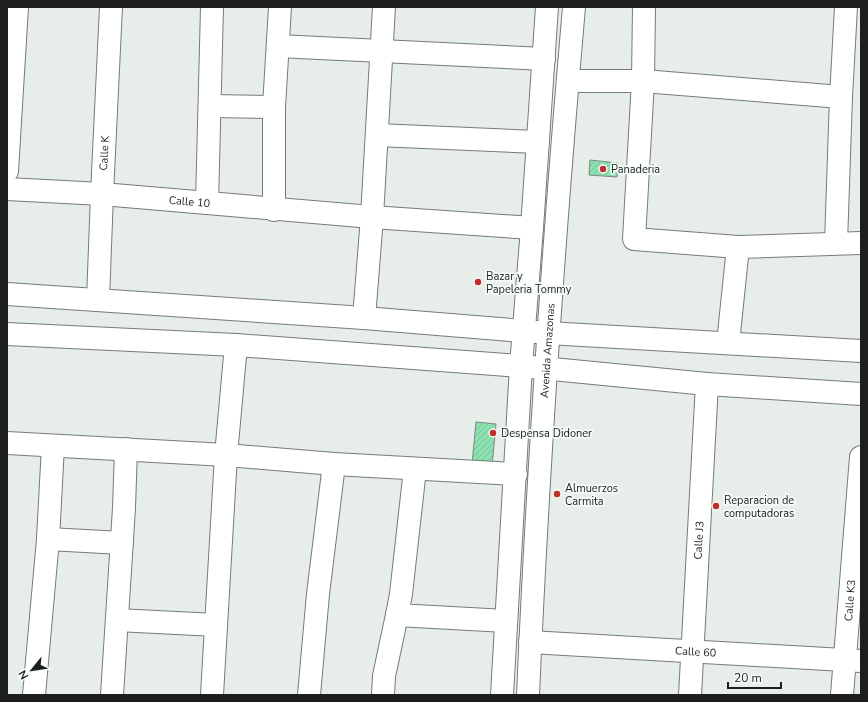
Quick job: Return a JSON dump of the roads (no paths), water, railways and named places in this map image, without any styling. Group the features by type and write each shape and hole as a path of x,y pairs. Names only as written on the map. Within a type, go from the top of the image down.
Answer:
{"street":[{"path":"7,171 9,90 17,7"},
{"name":"Calle K","path":"98,300 111,7"},
{"path":"207,203 212,7"},
{"path":"274,210 274,107 280,7"},
{"path":"364,318 372,217 384,7"},
{"path":"502,695 516,474 523,330 548,7"},
{"name":"Avenida Amazonas","path":"528,695 548,333 574,7"},
{"path":"644,7 643,81 634,239 738,247 861,243"},
{"path":"836,243 846,7"},
{"path":"278,46 544,59"},
{"path":"568,82 643,81 841,97"},
{"path":"210,106 274,107"},
{"path":"377,135 538,142"},
{"name":"Calle 10","path":"7,189 102,194 274,210 532,228"},
{"path":"728,343 738,247"},
{"path":"7,294 364,318 548,333 861,351"},
{"path":"7,334 236,345 521,366 546,370 707,384 861,394"},
{"path":"212,695 226,455 236,345"},
{"name":"Calle J3","path":"690,695 707,384"},
{"path":"7,444 126,449 226,455 334,464 516,474"},
{"path":"34,695 48,538 53,446"},
{"path":"112,695 122,543 126,449"},
{"name":"Calle K3","path":"842,695 852,660 861,457"},
{"path":"309,695 318,594 334,464"},
{"path":"383,695 384,676 401,594 415,469"},
{"path":"48,538 122,543"},
{"path":"397,615 506,621"},
{"path":"117,620 216,625"},
{"name":"Calle 60","path":"530,642 852,660"}],"place":[{"name":"Panaderia","path":"603,169"},
{"name":"Bazar y Papeleria Tommy","path":"478,282"},
{"name":"Despensa Didoner","path":"493,433"},
{"name":"Almuerzos Carmita","path":"557,494"},
{"name":"Reparacion de computadoras","path":"716,506"}]}
